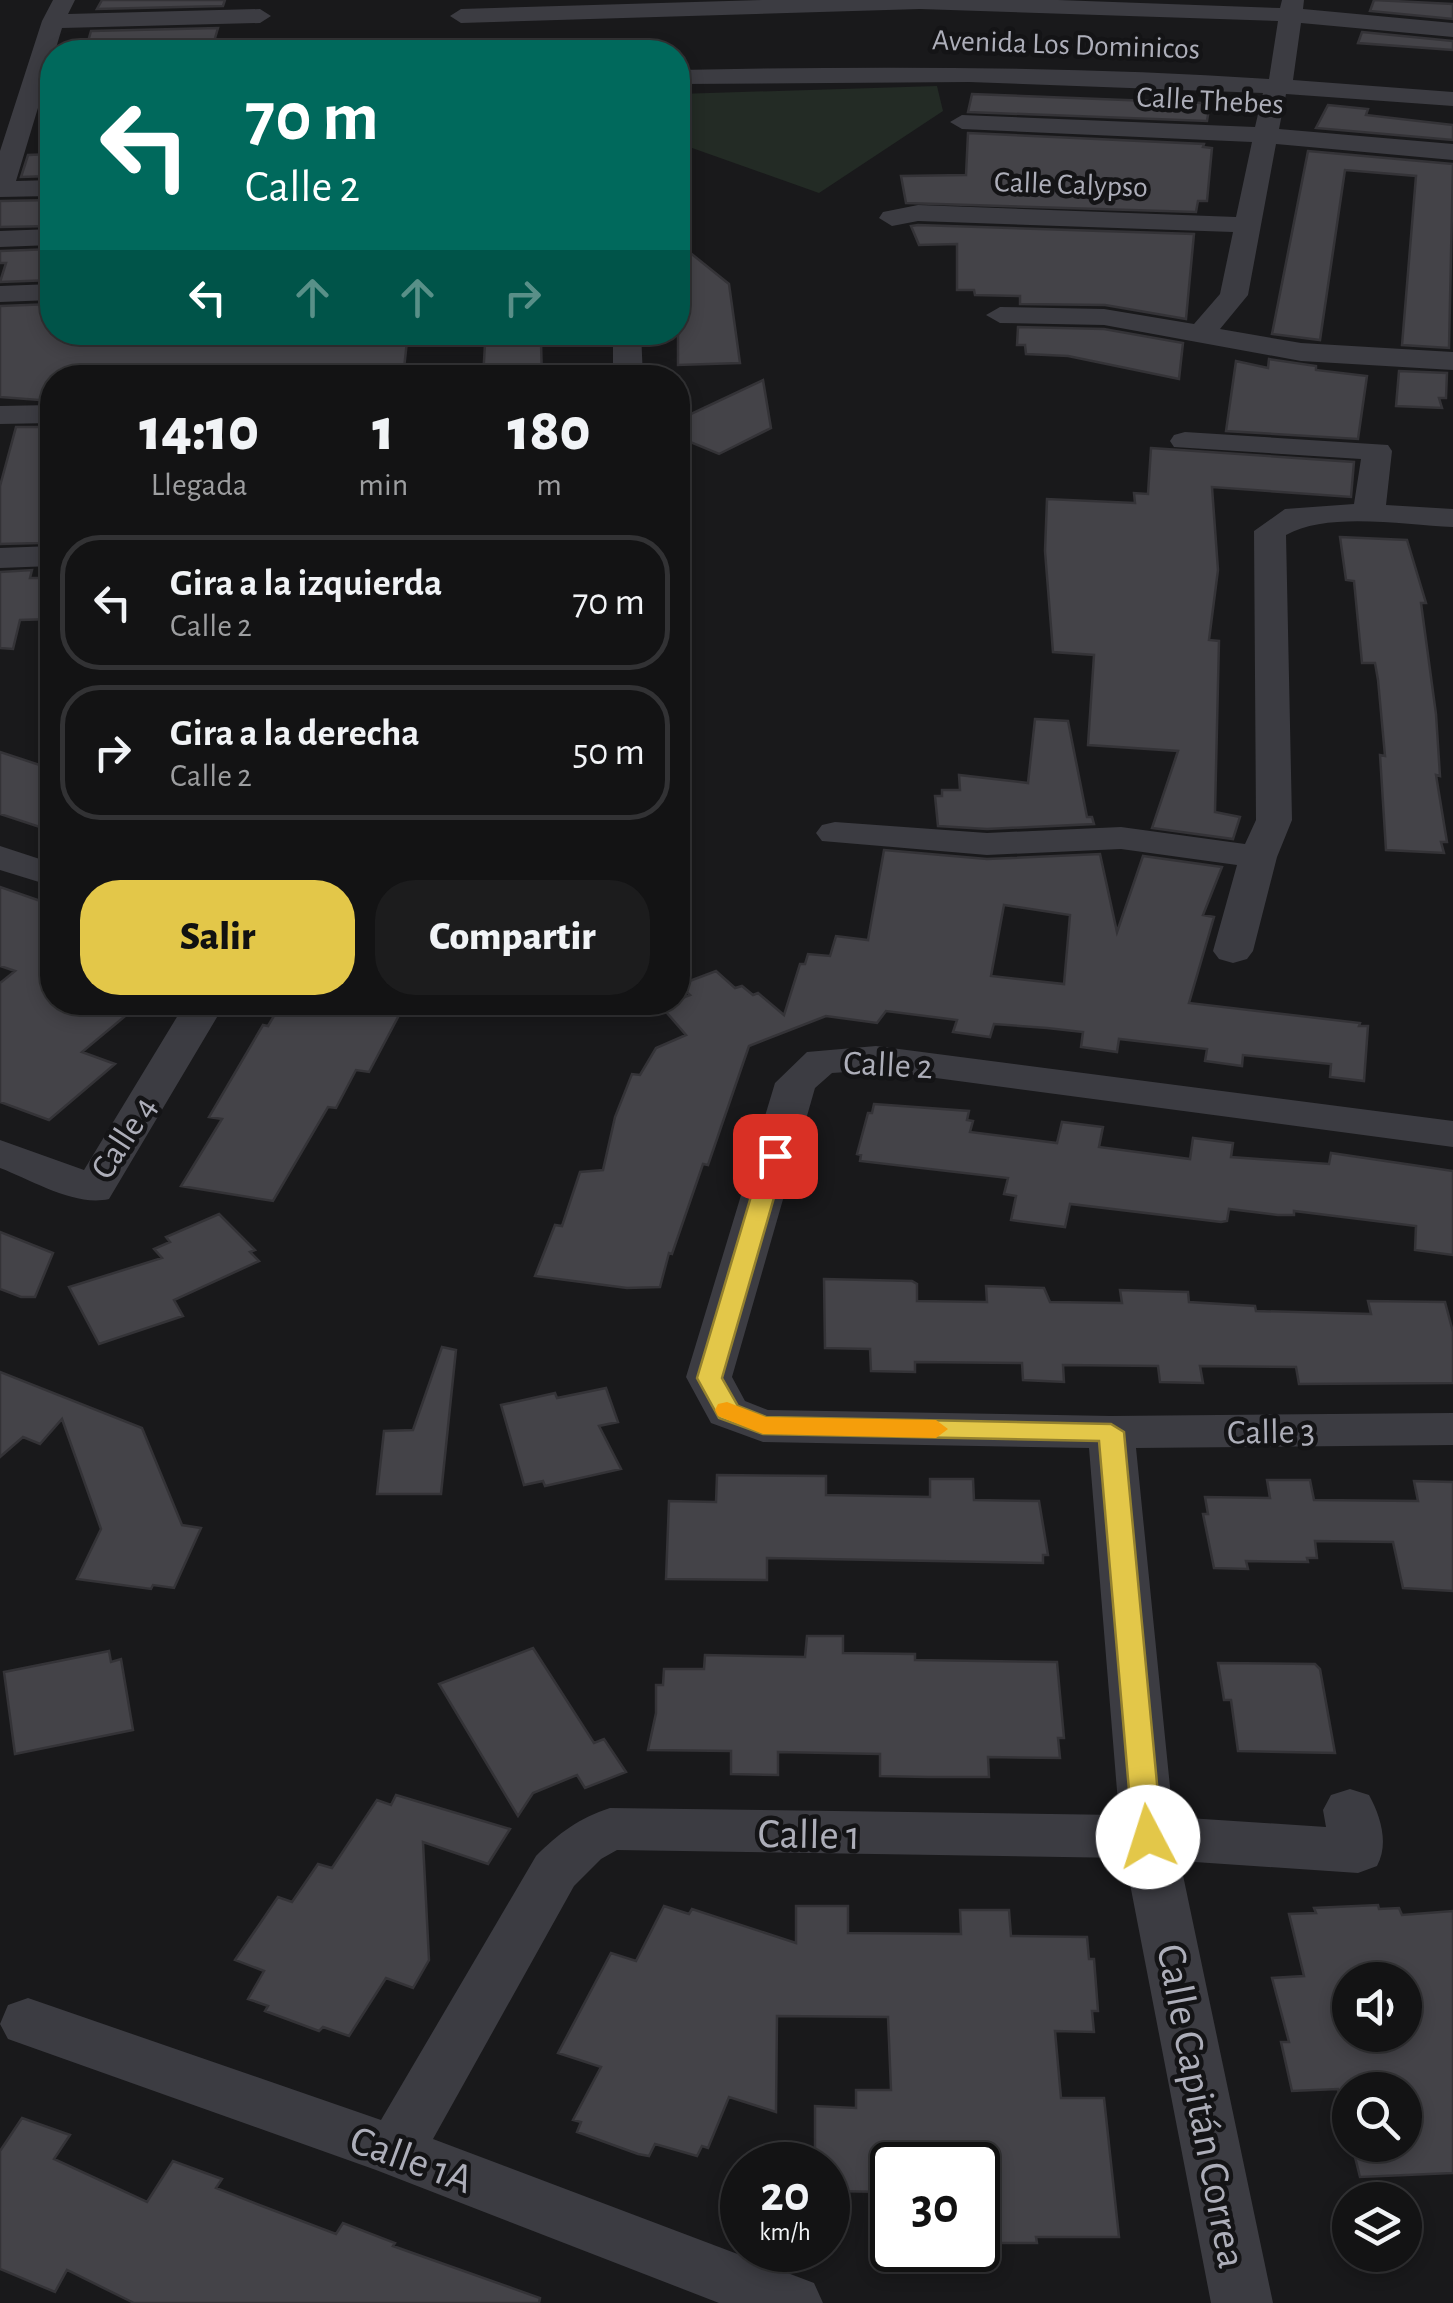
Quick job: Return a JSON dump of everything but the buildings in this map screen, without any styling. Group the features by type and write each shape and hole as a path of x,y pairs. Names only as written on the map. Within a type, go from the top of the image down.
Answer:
{"street":[{"path":"463,17 920,1 1292,7 1453,30"},
{"path":"1202,333 1234,295 1273,96 1280,84 1292,7"},
{"path":"53,40 59,10 260,16"},
{"name":"Avenida Los Dominicos","path":"690,77 882,72 1280,84 1453,99"},
{"path":"0,95 40,94"},
{"path":"40,96 0,189 40,188"},
{"name":"Calle Thebes","path":"962,122 1267,135 1453,152"},
{"name":"Calle Calypso","path":"892,218 918,213 974,214 1249,225"},
{"path":"0,239 40,237"},
{"path":"0,294 40,292"},
{"path":"1000,315 1104,317 1301,352 1453,361"},
{"path":"0,415 40,414"},
{"path":"1185,441 1377,451 1369,513"},
{"path":"1232,951 1258,857 1274,820 1270,530 1296,516 1369,513 1453,518"},
{"path":"0,558 40,556"},
{"path":"835,833 987,844 1120,838 1258,857"},
{"path":"0,856 40,871"},
{"name":"Calle 4","path":"0,1153 94,1190 198,1015"},
{"name":"Calle 2","path":"1100,1432 763,1426 728,1412 710,1378 796,1083 821,1061 876,1058 1453,1134"},
{"name":"Calle 3","path":"1100,1432 1453,1430"},
{"name":"Calle Capitán Correa","path":"1100,1432 1148,1837 1242,2303"},
{"name":"Calle 1","path":"395,2151 556,1871 582,1844 610,1830 1148,1837 1358,1851 1350,1810"},
{"name":"Calle 1A","path":"28,2022 395,2151 792,2303"}],"shaded area":[{"path":"937,86 943,111 819,193 690,147 690,94"}],"slow traffic":[{"path":"727,1410 763,1426 936,1429"}],"route":[{"path":"775,1156 710,1378 728,1412 763,1426 1111,1432 1148,1837"}]}
